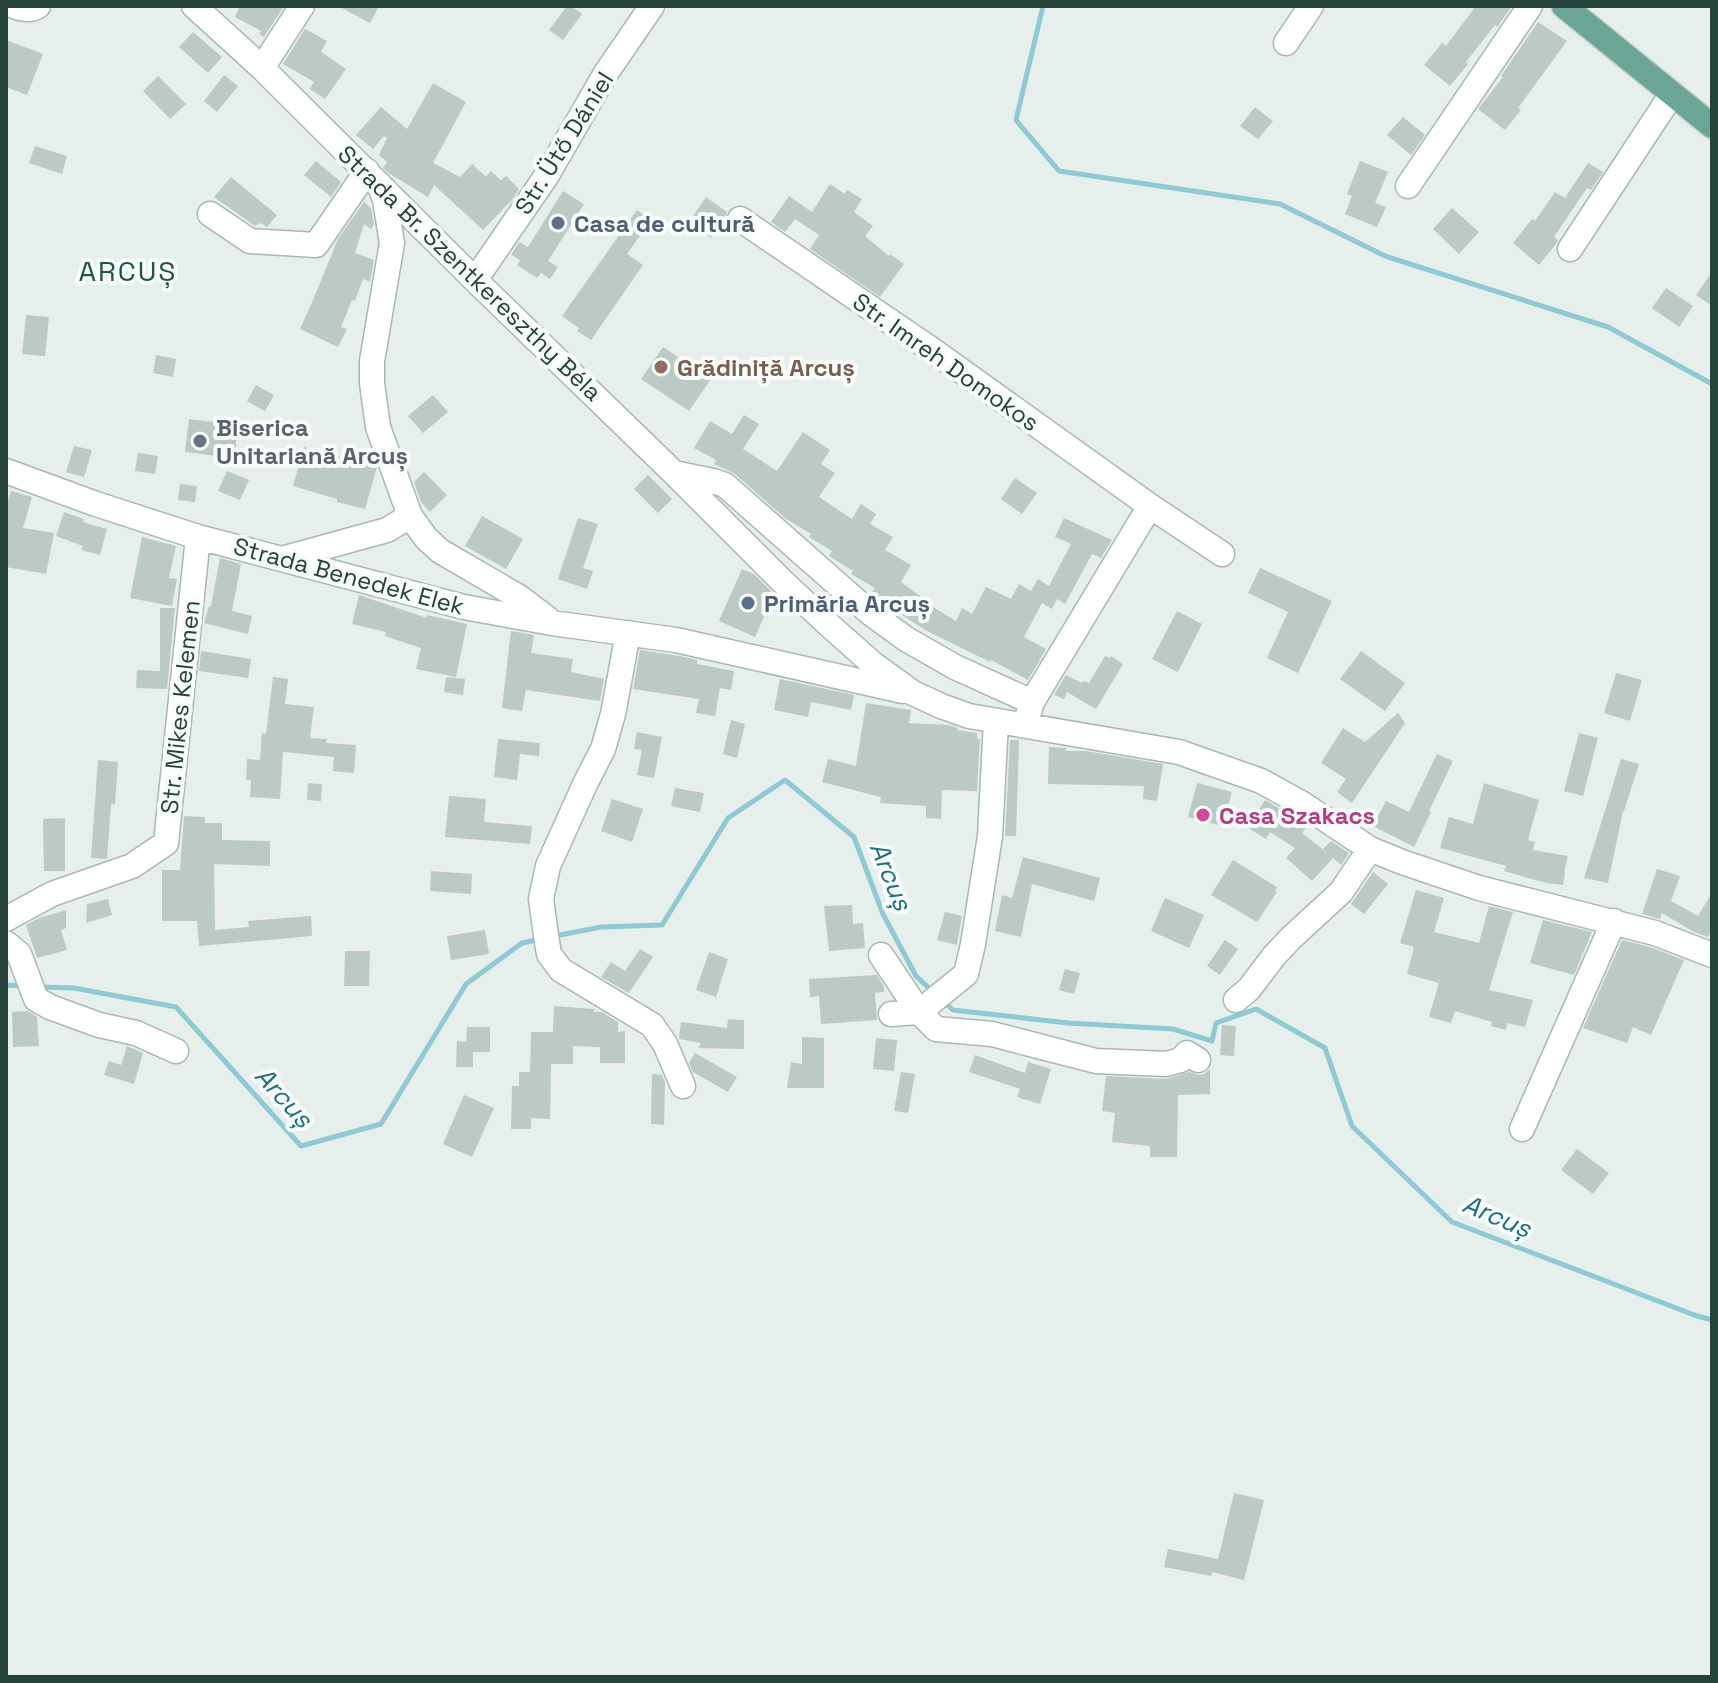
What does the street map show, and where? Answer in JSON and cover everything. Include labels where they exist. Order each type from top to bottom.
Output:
[{"type":"main road","points":[[1564,6],[1712,126]]},
{"type":"street","points":[[14,6],[34,9],[38,6]]},
{"type":"street","name":"Strada Br. Szentkereszthy Béla","points":[[194,6],[262,68],[829,625],[873,664],[913,693]]},
{"type":"street","points":[[262,68],[302,6]]},
{"type":"street","name":"Str. Ütő Dániel","points":[[475,280],[547,175],[606,73],[652,6]]},
{"type":"street","points":[[1286,43],[1311,6]]},
{"type":"street","points":[[1408,186],[1530,6]]},
{"type":"street","points":[[1570,249],[1672,94]]},
{"type":"street","points":[[210,214],[250,241],[316,245],[373,177],[385,200],[392,243],[372,361],[372,383],[378,427],[410,516],[440,551],[519,597],[552,623]]},
{"type":"street","name":"Str. Imreh Domokos","points":[[740,219],[1222,554]]},
{"type":"street","name":"Strada Benedek Elek","points":[[6,471],[198,537],[464,607],[701,645],[913,693]]},
{"type":"street","points":[[674,473],[725,485],[869,612],[906,639],[955,667],[1032,702]]},
{"type":"street","points":[[1025,726],[1032,702],[1150,506]]},
{"type":"street","points":[[282,559],[387,530],[410,516]]},
{"type":"street","name":"Str. Mikes Kelemen","points":[[6,919],[52,894],[132,866],[166,843],[198,537]]},
{"type":"street","points":[[815,671],[827,643],[829,625]]},
{"type":"street","points":[[628,633],[613,714],[603,749],[548,866],[541,899],[549,954],[561,970],[652,1025],[665,1044],[683,1086]]},
{"type":"street","points":[[913,693],[955,711],[996,722],[1179,752],[1220,765],[1261,781],[1301,803],[1370,849],[1430,873],[1614,921],[1712,955]]},
{"type":"street","points":[[891,1014],[919,1012],[966,974],[990,836],[996,722]]},
{"type":"street","points":[[1236,1000],[1249,989],[1283,947],[1341,892],[1370,849]]},
{"type":"street","points":[[1522,1129],[1614,921]]},
{"type":"street","points":[[6,943],[19,954],[36,999],[99,1025],[136,1033],[176,1051]]},
{"type":"street","points":[[881,955],[919,1012],[936,1029],[992,1034],[1096,1061],[1166,1064],[1181,1060],[1187,1053],[1198,1060]]},
{"type":"building","points":[[240,6],[284,6],[264,37],[259,34],[261,31],[235,17]]},
{"type":"building","points":[[338,6],[379,6],[370,23]]},
{"type":"building","points":[[567,6],[582,14],[563,40],[549,30]]},
{"type":"building","points":[[1476,6],[1512,6],[1450,86],[1424,65],[1442,43],[1446,46]]},
{"type":"building","points":[[1538,22],[1567,41],[1505,130],[1478,109],[1503,77]]},
{"type":"building","points":[[305,29],[327,41],[321,52],[346,69],[325,99],[310,89],[314,82],[283,64]]},
{"type":"building","points":[[193,32],[222,57],[208,73],[179,47]]},
{"type":"building","points":[[6,40],[43,54],[27,95],[6,87]]},
{"type":"building","points":[[224,75],[238,86],[217,112],[204,101]]},
{"type":"building","points":[[158,76],[186,104],[170,119],[143,91]]},
{"type":"building","points":[[433,83],[466,102],[433,163],[460,177],[472,164],[486,177],[491,171],[501,180],[506,176],[519,189],[483,230],[434,185],[428,197],[383,168],[387,162],[379,155],[387,138],[384,136],[373,149],[356,135],[381,107],[407,129]]},
{"type":"building","points":[[1255,107],[1273,121],[1258,139],[1240,126]]},
{"type":"building","points":[[1403,117],[1425,135],[1411,155],[1387,135]]},
{"type":"building","points":[[35,146],[67,156],[62,174],[29,163]]},
{"type":"building","points":[[316,161],[341,182],[331,197],[304,175]]},
{"type":"building","points":[[1360,161],[1388,172],[1375,203],[1386,207],[1377,227],[1345,214],[1352,196],[1347,194]]},
{"type":"building","points":[[1588,163],[1603,172],[1591,190],[1587,188],[1554,237],[1558,240],[1556,244],[1539,265],[1513,243],[1532,219],[1535,221],[1555,192],[1565,198]]},
{"type":"building","points":[[231,177],[277,215],[267,227],[260,223],[255,226],[214,197]]},
{"type":"building","points":[[830,184],[845,194],[847,190],[862,199],[854,212],[873,226],[865,236],[904,264],[880,297],[810,249],[819,235],[795,219],[785,232],[771,222],[789,196],[812,212]]},
{"type":"building","name":"Casa de cultură","points":[[563,191],[584,204],[548,261],[558,267],[550,279],[541,273],[537,278],[517,265],[520,260],[511,255],[519,242],[528,247]]},
{"type":"building","points":[[706,197],[727,212],[711,238],[689,222]]},
{"type":"building","points":[[364,202],[371,208],[374,224],[371,229],[364,224],[355,253],[374,260],[370,282],[363,279],[355,301],[352,300],[341,327],[347,329],[338,347],[300,329],[338,239]]},
{"type":"building","points":[[1452,208],[1479,232],[1459,254],[1433,229]]},
{"type":"building","points":[[637,210],[651,220],[627,254],[643,265],[591,340],[562,316]]},
{"type":"building","points":[[1712,272],[1712,306],[1696,295]]},
{"type":"building","points":[[1666,288],[1693,306],[1679,327],[1652,308]]},
{"type":"building","points":[[26,315],[49,317],[45,356],[22,354]]},
{"type":"building","points":[[663,347],[711,379],[689,411],[641,379]]},
{"type":"building","points":[[156,355],[176,359],[173,377],[153,373]]},
{"type":"building","points":[[256,385],[274,395],[265,411],[247,401]]},
{"type":"building","points":[[433,395],[448,412],[423,433],[408,416]]},
{"type":"building","points":[[744,415],[759,424],[743,449],[777,471],[803,432],[830,450],[821,464],[835,473],[819,497],[852,519],[861,504],[876,514],[870,524],[893,537],[885,550],[911,565],[901,582],[922,600],[956,621],[962,608],[972,614],[986,587],[1011,599],[1019,584],[1031,591],[1038,579],[1049,586],[1071,544],[1055,537],[1064,518],[1112,540],[1101,558],[1092,554],[1065,604],[1057,599],[1052,609],[1042,603],[1024,637],[1046,649],[1028,680],[927,631],[874,597],[871,594],[875,588],[829,556],[832,551],[785,518],[735,474],[714,464],[716,460],[694,448],[710,421],[732,434]]},
{"type":"building","name":"Biserica Unitariană Arcuș","points":[[189,419],[230,424],[237,433],[235,452],[226,457],[185,452]]},
{"type":"building","points":[[74,446],[92,450],[84,477],[66,472]]},
{"type":"building","points":[[304,447],[377,467],[365,509],[293,486]]},
{"type":"building","points":[[138,453],[158,456],[155,474],[135,471]]},
{"type":"building","points":[[227,471],[249,480],[240,500],[218,491]]},
{"type":"building","points":[[424,472],[447,495],[430,512],[421,502],[414,482]]},
{"type":"building","points":[[648,475],[672,499],[658,513],[634,489]]},
{"type":"building","points":[[1015,478],[1037,493],[1022,514],[1001,499]]},
{"type":"building","points":[[180,484],[197,486],[195,502],[178,500]]},
{"type":"building","points":[[11,491],[32,497],[23,528],[54,533],[46,574],[6,567],[6,507]]},
{"type":"building","points":[[64,512],[107,529],[100,555],[81,550],[83,546],[56,536]]},
{"type":"building","points":[[482,516],[523,539],[506,569],[465,546]]},
{"type":"building","points":[[578,518],[598,524],[583,568],[593,571],[587,589],[558,579]]},
{"type":"building","points":[[142,537],[176,546],[169,578],[177,579],[172,606],[130,598]]},
{"type":"building","points":[[220,558],[241,564],[232,611],[252,616],[248,634],[204,623],[211,606]]},
{"type":"building","points":[[1260,568],[1332,601],[1298,673],[1267,658],[1288,612],[1248,593]]},
{"type":"building","name":"Primăria Arcuș","points":[[742,569],[754,574],[774,594],[755,637],[719,621]]},
{"type":"building","points":[[359,595],[427,618],[427,615],[467,624],[456,677],[416,669],[421,648],[385,636],[386,632],[352,624]]},
{"type":"building","points":[[160,608],[175,608],[167,689],[136,688],[137,670],[160,671]]},
{"type":"building","points":[[1177,611],[1202,624],[1178,672],[1152,659]]},
{"type":"building","points":[[511,631],[534,635],[531,653],[573,659],[571,672],[604,679],[600,701],[526,690],[522,711],[502,708]]},
{"type":"building","points":[[640,650],[680,656],[697,660],[697,664],[734,671],[731,690],[720,688],[715,716],[696,713],[699,699],[633,689]]},
{"type":"building","points":[[201,651],[251,659],[248,678],[199,671]]},
{"type":"building","points":[[1361,651],[1405,683],[1385,711],[1340,679]]},
{"type":"building","points":[[1105,656],[1111,656],[1123,664],[1096,709],[1067,692],[1064,699],[1054,695],[1066,675],[1089,683]]},
{"type":"building","points":[[1616,673],[1642,680],[1630,721],[1604,713]]},
{"type":"building","points":[[273,677],[288,679],[285,704],[314,707],[310,738],[327,739],[326,743],[356,745],[354,773],[333,771],[334,757],[283,752],[280,799],[250,797],[251,780],[246,780],[247,759],[260,760]]},
{"type":"building","points":[[446,677],[465,679],[463,695],[444,692]]},
{"type":"building","points":[[780,679],[854,695],[851,710],[811,702],[808,717],[774,710]]},
{"type":"building","points":[[866,703],[911,710],[909,723],[949,725],[957,730],[977,733],[977,739],[980,739],[977,791],[942,790],[941,819],[926,818],[926,806],[880,803],[881,797],[822,782],[828,759],[856,766]]},
{"type":"building","points":[[1398,713],[1405,723],[1352,803],[1337,792],[1346,779],[1321,763],[1343,728],[1365,742]]},
{"type":"building","points":[[731,720],[745,724],[737,758],[723,754]]},
{"type":"building","points":[[637,732],[662,737],[654,778],[637,775],[642,750],[634,749]]},
{"type":"building","points":[[1579,733],[1598,738],[1583,796],[1564,791]]},
{"type":"building","points":[[498,739],[540,743],[539,756],[520,754],[517,780],[494,777]]},
{"type":"building","points":[[1010,740],[1019,740],[1016,836],[1005,836]]},
{"type":"building","points":[[1049,747],[1163,764],[1157,801],[1143,799],[1144,786],[1048,784]]},
{"type":"building","points":[[1437,754],[1453,761],[1414,847],[1373,826],[1386,801],[1409,812]]},
{"type":"building","points":[[1621,759],[1639,764],[1623,811],[1608,883],[1584,878]]},
{"type":"building","points":[[98,760],[118,762],[107,859],[91,858]]},
{"type":"building","points":[[308,783],[322,784],[321,801],[307,800]]},
{"type":"building","points":[[1197,783],[1232,792],[1222,826],[1188,817]]},
{"type":"building","points":[[1484,783],[1539,800],[1528,840],[1535,842],[1533,850],[1568,856],[1563,885],[1504,871],[1506,866],[1440,848],[1449,817],[1473,824]]},
{"type":"building","points":[[675,788],[704,793],[700,812],[671,806]]},
{"type":"building","points":[[449,796],[486,799],[484,822],[532,826],[530,844],[445,837]]},
{"type":"building","points":[[612,799],[643,809],[632,842],[601,831]]},
{"type":"building","points":[[1265,800],[1308,825],[1302,833],[1330,855],[1323,849],[1331,841],[1349,853],[1341,865],[1333,858],[1312,881],[1286,858],[1295,848],[1270,832],[1266,839],[1248,828]]},
{"type":"building","points":[[184,816],[205,817],[205,823],[222,823],[222,840],[270,841],[270,866],[214,864],[215,930],[249,927],[248,921],[311,916],[312,936],[199,946],[197,921],[162,921],[162,870],[180,870]]},
{"type":"building","points":[[65,818],[65,871],[44,871],[43,819]]},
{"type":"building","points":[[1023,857],[1100,878],[1094,901],[1032,884],[1021,937],[995,931],[1002,895],[1012,898]]},
{"type":"building","points":[[1233,860],[1277,887],[1277,892],[1257,922],[1211,895]]},
{"type":"building","points":[[1657,869],[1680,876],[1671,901],[1698,916],[1712,893],[1712,930],[1708,937],[1662,913],[1660,919],[1642,914]]},
{"type":"building","points":[[431,871],[472,874],[471,894],[430,891]]},
{"type":"building","points":[[1373,872],[1388,884],[1364,914],[1351,904]]},
{"type":"building","points":[[1416,890],[1444,898],[1434,932],[1479,943],[1489,906],[1513,912],[1489,990],[1533,1000],[1525,1027],[1507,1023],[1506,1030],[1491,1026],[1492,1022],[1455,1011],[1451,1023],[1429,1017],[1439,983],[1407,974],[1414,947],[1400,943]]},
{"type":"building","points":[[1165,898],[1204,915],[1189,948],[1151,931]]},
{"type":"building","points":[[108,899],[112,915],[86,923],[87,904]]},
{"type":"building","points":[[852,905],[853,924],[863,923],[865,948],[829,951],[824,906]]},
{"type":"building","points":[[66,910],[66,928],[61,930],[67,950],[37,958],[26,925]]},
{"type":"building","points":[[945,912],[962,916],[957,945],[937,940]]},
{"type":"building","points":[[1543,920],[1592,932],[1574,975],[1530,963]]},
{"type":"building","points":[[485,930],[489,954],[451,960],[447,936]]},
{"type":"building","points":[[1225,940],[1238,949],[1220,975],[1207,966]]},
{"type":"building","points":[[1622,940],[1684,960],[1651,1035],[1633,1027],[1627,1043],[1583,1028]]},
{"type":"building","points":[[640,949],[653,957],[629,993],[601,977],[611,962],[625,971]]},
{"type":"building","points":[[345,951],[370,951],[369,986],[344,986]]},
{"type":"building","points":[[709,952],[728,959],[716,997],[696,990]]},
{"type":"building","points":[[1065,969],[1080,973],[1074,994],[1059,990]]},
{"type":"building","points":[[877,975],[884,992],[875,993],[877,1020],[821,1024],[819,996],[810,997],[809,979]]},
{"type":"building","points":[[554,1006],[594,1009],[594,1012],[602,1012],[618,1022],[618,1032],[625,1031],[625,1063],[600,1063],[600,1047],[573,1046],[573,1064],[551,1064],[550,1119],[531,1118],[531,1129],[511,1129],[512,1086],[519,1086],[519,1072],[530,1072],[531,1032],[553,1032]]},
{"type":"building","points":[[28,1011],[37,1017],[39,1046],[13,1047],[12,1012]]},
{"type":"building","points":[[728,1019],[744,1020],[744,1049],[698,1048],[701,1043],[679,1039],[681,1022],[727,1028]]},
{"type":"building","points":[[1222,1025],[1236,1026],[1234,1056],[1220,1055]]},
{"type":"building","points":[[467,1027],[490,1027],[490,1052],[473,1052],[473,1067],[456,1067],[457,1041],[466,1042]]},
{"type":"building","points":[[802,1037],[824,1038],[824,1088],[787,1088],[791,1062],[802,1064]]},
{"type":"building","points":[[876,1038],[897,1040],[894,1071],[873,1069]]},
{"type":"building","points":[[127,1046],[143,1053],[134,1084],[104,1075],[109,1061],[121,1065]]},
{"type":"building","points":[[695,1053],[737,1077],[728,1092],[693,1072],[689,1063]]},
{"type":"building","points":[[975,1055],[1025,1073],[1028,1062],[1051,1069],[1040,1104],[1017,1097],[1020,1089],[969,1072]]},
{"type":"building","points":[[1210,1069],[1210,1094],[1178,1095],[1177,1157],[1150,1157],[1150,1146],[1112,1142],[1115,1113],[1102,1111],[1106,1076],[1166,1079],[1189,1072],[1204,1074]]},
{"type":"building","points":[[901,1072],[915,1074],[908,1113],[894,1111]]},
{"type":"building","points":[[652,1074],[662,1075],[665,1082],[664,1125],[651,1124]]},
{"type":"building","points":[[464,1095],[494,1108],[472,1157],[443,1144]]},
{"type":"building","points":[[1577,1149],[1609,1173],[1593,1194],[1561,1170]]},
{"type":"building","points":[[1234,1493],[1264,1500],[1244,1580],[1212,1572],[1211,1576],[1164,1567],[1168,1549],[1218,1559]]},
{"type":"waterway","points":[[1043,6],[1016,120],[1059,171],[1280,204],[1385,256],[1608,327],[1712,384]]},
{"type":"waterway","name":"Arcuș","points":[[555,936],[601,927],[662,925],[728,818],[785,780],[854,837],[883,914],[916,976],[932,991]]},
{"type":"waterway","name":"Arcuș","points":[[39,987],[74,988],[176,1007],[301,1146],[381,1124],[466,984],[522,943],[541,939]]},
{"type":"waterway","name":"Arcuș","points":[[6,985],[25,986]]},
{"type":"waterway","name":"Arcuș","points":[[942,1000],[953,1010],[1068,1023],[1173,1029],[1212,1041],[1216,1023],[1256,1009],[1325,1048],[1352,1126],[1452,1222],[1712,1320]]},
{"type":"place","name":"Casa de cultură","points":[[558,223]]},
{"type":"place","name":"Grădiniță Arcuș","points":[[661,367]]},
{"type":"place","name":"Biserica Unitariană Arcuș","points":[[200,441]]},
{"type":"place","name":"Primăria Arcuș","points":[[748,603]]},
{"type":"place","name":"Casa Szakacs","points":[[1203,815]]},
{"type":"district","name":"ARCUȘ","points":[[128,271]]}]
